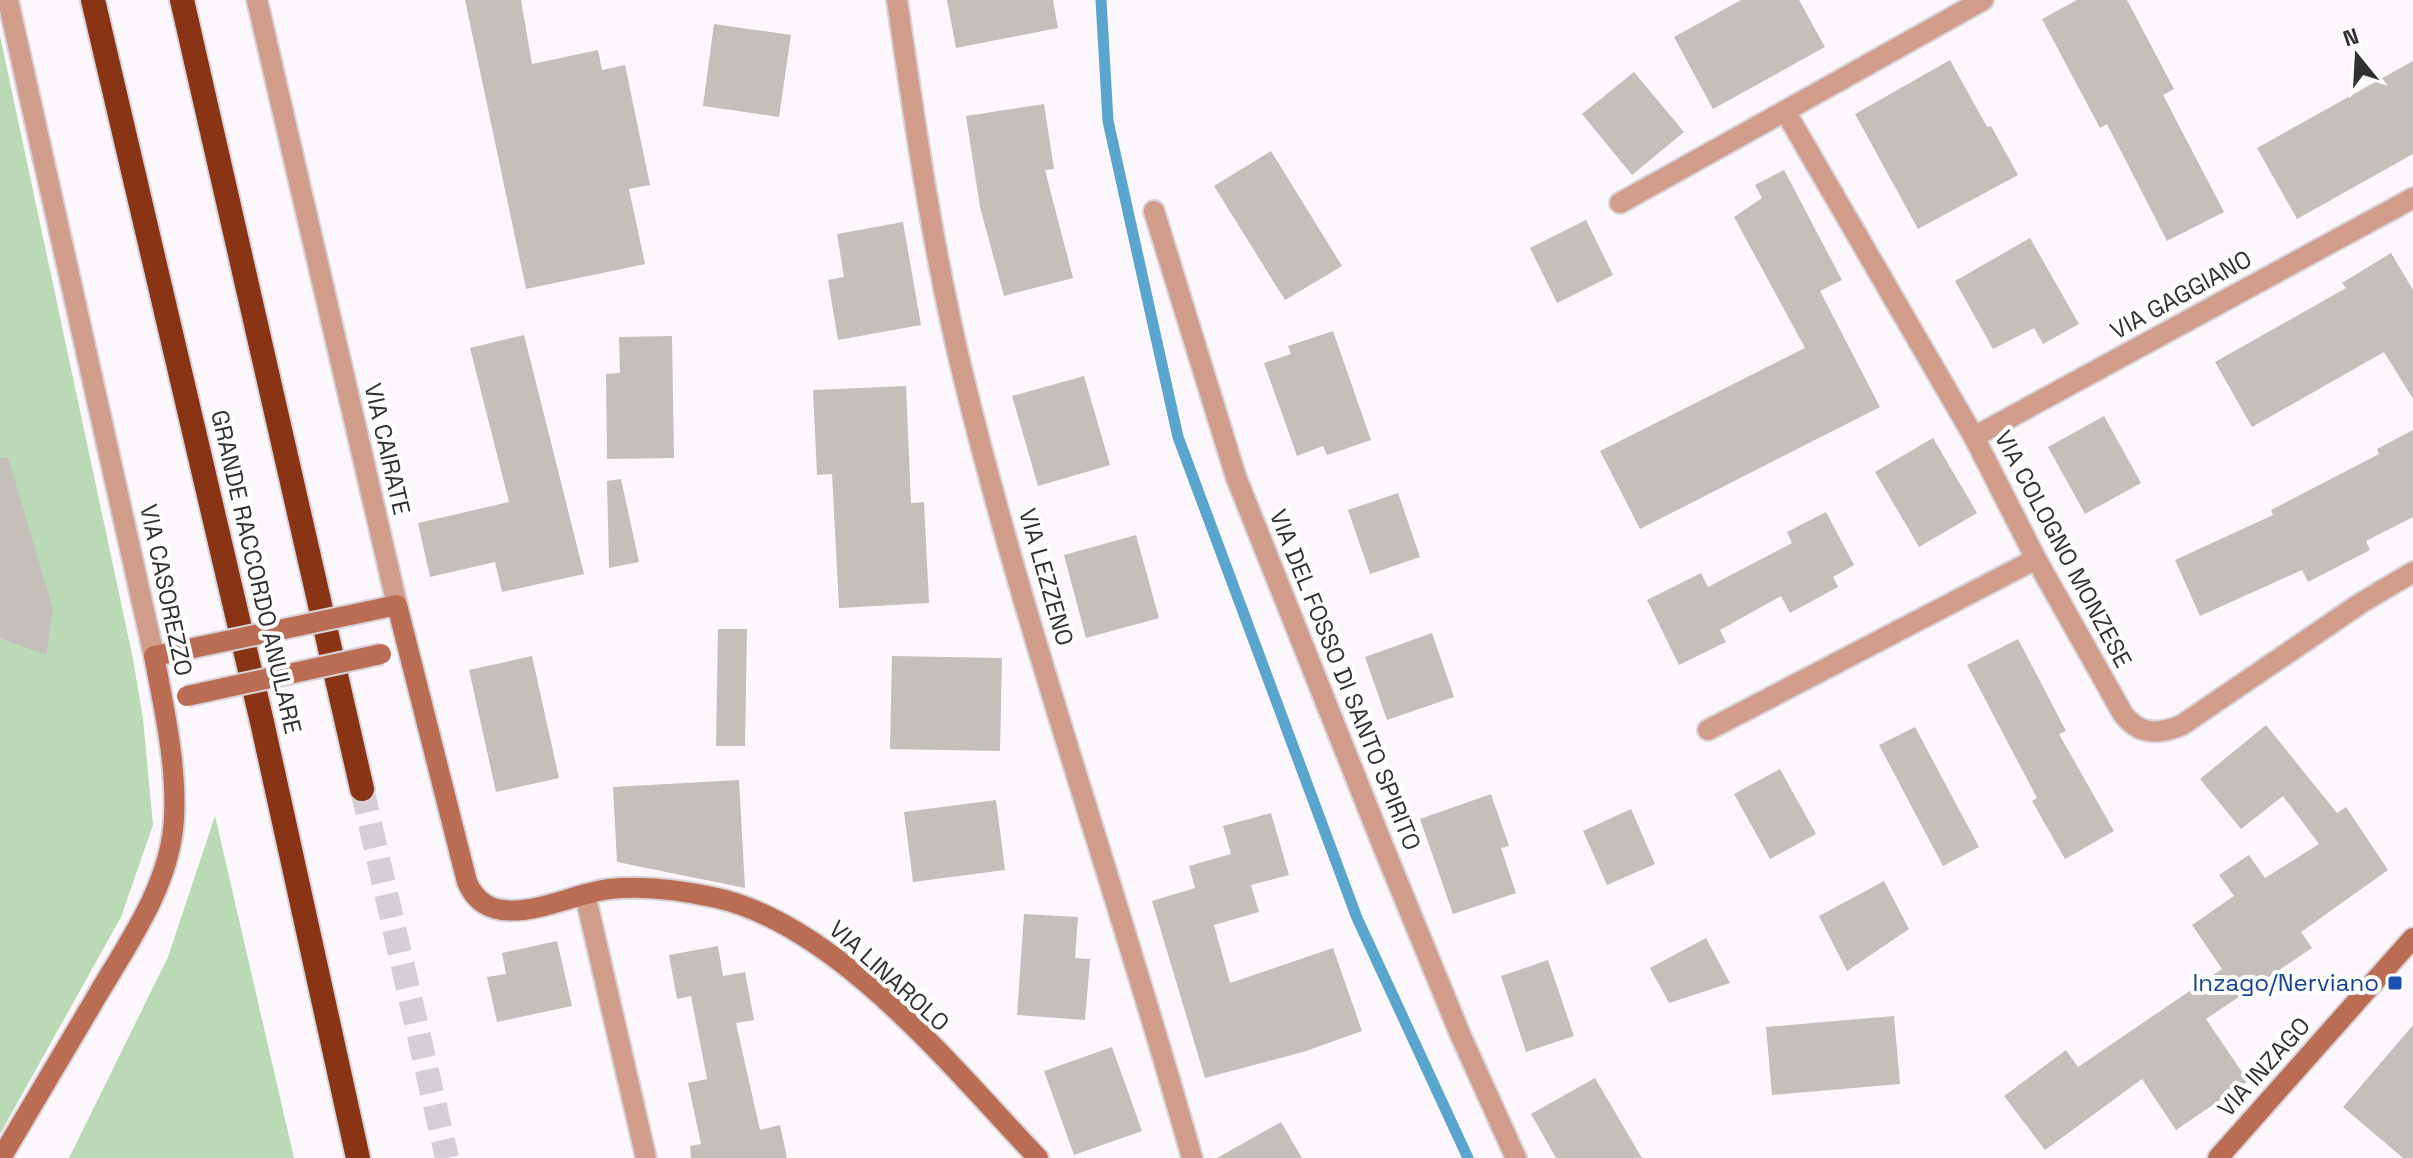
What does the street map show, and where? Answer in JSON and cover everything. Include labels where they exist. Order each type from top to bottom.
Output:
[{"type":"highway","name":"GRANDE RACCORDO ANULARE","points":[[93,0],[255,692],[358,1158]]},
{"type":"highway","points":[[182,0],[362,789]]},
{"type":"street","name":"VIA CASOREZZO","points":[[1,1158],[139,924],[161,881],[174,818],[163,701],[164,654],[8,0]]},
{"type":"street","name":"VIA CAIRATE","points":[[257,0],[397,605],[467,882],[483,904]]},
{"type":"street","name":"VIA LEZZENO","points":[[897,0],[939,258],[976,426],[1089,822],[1192,1158]]},
{"type":"street","points":[[1620,203],[1983,0]]},
{"type":"street","name":"VIA COLOGNO MONZESE","points":[[1785,111],[1974,437],[2036,559],[2117,706],[2133,725],[2153,733],[2191,720],[2361,603],[2413,572]]},
{"type":"street","name":"VIA GAGGIANO","points":[[1974,437],[2413,198]]},
{"type":"street","name":"VIA DEL FOSSO DI SANTO SPIRITO","points":[[1154,211],[1223,437],[1260,540],[1455,1020],[1516,1158]]},
{"type":"street","points":[[1708,730],[2036,559]]},
{"type":"street","points":[[164,654],[397,605]]},
{"type":"street","points":[[163,701],[408,648]]},
{"type":"street","name":"VIA LINAROLO","points":[[483,904],[499,910],[519,911],[608,889],[652,888],[706,896],[754,910],[805,936],[842,963],[900,1016],[1038,1158]]},
{"type":"street","points":[[585,894],[646,1158]]},
{"type":"street","name":"VIA INZAGO","points":[[2218,1158],[2413,938]]},
{"type":"green space","points":[[0,36],[133,659],[143,719],[153,825],[121,917],[0,1134]]},
{"type":"green space","points":[[215,816],[294,1158],[69,1158],[168,957]]},
{"type":"building","points":[[465,0],[521,0],[532,64],[598,50],[602,70],[625,65],[650,185],[629,189],[645,264],[526,289]]},
{"type":"building","points":[[947,0],[1053,0],[1058,28],[956,48]]},
{"type":"building","points":[[1741,0],[1799,0],[1825,47],[1713,109],[1674,37]]},
{"type":"building","points":[[2077,0],[2127,0],[2174,89],[2163,95],[2224,212],[2167,241],[2107,124],[2100,128],[2042,19]]},
{"type":"building","points":[[714,24],[791,35],[779,117],[703,106]]},
{"type":"building","points":[[1950,60],[2018,175],[1918,229],[1855,114]]},
{"type":"building","points":[[2413,61],[2413,154],[2297,219],[2257,148]]},
{"type":"building","points":[[1634,72],[1684,132],[1632,175],[1582,114]]},
{"type":"building","points":[[1044,104],[1054,169],[1045,170],[1073,278],[1004,296],[980,207],[966,116]]},
{"type":"building","points":[[1271,151],[1342,266],[1285,300],[1214,186]]},
{"type":"building","points":[[1784,170],[1842,280],[1820,291],[1880,407],[1640,529],[1600,451],[1805,348],[1734,217],[1762,198],[1755,185]]},
{"type":"building","points":[[1586,220],[1613,275],[1557,303],[1530,248]]},
{"type":"building","points":[[903,222],[921,325],[838,340],[828,280],[844,277],[837,234]]},
{"type":"building","points":[[2030,238],[2079,324],[2043,344],[2034,328],[1993,349],[1955,281]]},
{"type":"building","points":[[2391,253],[2413,290],[2413,399],[2384,352],[2252,427],[2215,362],[2346,288],[2342,283]]},
{"type":"building","points":[[1333,331],[1371,440],[1327,455],[1323,446],[1297,456],[1264,363],[1291,354],[1288,346]]},
{"type":"building","points":[[524,335],[584,574],[502,592],[495,562],[430,577],[418,523],[509,502],[470,348]]},
{"type":"building","points":[[672,336],[674,458],[607,459],[606,374],[620,373],[619,337]]},
{"type":"building","points":[[1084,376],[1110,465],[1038,486],[1012,396]]},
{"type":"building","points":[[906,386],[911,503],[924,502],[929,603],[839,608],[832,474],[817,475],[813,390]]},
{"type":"building","points":[[2104,416],[2141,483],[2085,514],[2048,447]]},
{"type":"building","points":[[2413,430],[2413,517],[2366,541],[2370,550],[2308,582],[2302,570],[2200,616],[2175,560],[2273,515],[2271,510],[2379,454],[2377,449]]},
{"type":"building","points":[[1933,438],[1977,513],[1919,547],[1875,472]]},
{"type":"building","points":[[8,457],[53,609],[46,655],[0,638],[0,458]]},
{"type":"building","points":[[621,479],[639,562],[609,568],[607,481]]},
{"type":"building","points":[[1398,493],[1420,557],[1370,574],[1348,510]]},
{"type":"building","points":[[1826,512],[1854,565],[1833,577],[1838,587],[1790,613],[1781,596],[1720,630],[1726,642],[1679,665],[1647,600],[1701,573],[1708,587],[1792,543],[1787,532]]},
{"type":"building","points":[[1136,535],[1159,618],[1086,638],[1064,555]]},
{"type":"building","points":[[718,629],[747,629],[745,746],[716,746]]},
{"type":"building","points":[[1432,633],[1454,697],[1387,720],[1365,657]]},
{"type":"building","points":[[2018,639],[2066,731],[2059,734],[2114,831],[2065,859],[2032,801],[2037,798],[1967,665]]},
{"type":"building","points":[[532,656],[559,778],[496,792],[469,670]]},
{"type":"building","points":[[892,656],[1002,658],[1000,751],[890,749]]},
{"type":"building","points":[[2266,725],[2337,813],[2346,807],[2388,870],[2301,932],[2312,948],[2206,1019],[2248,1081],[2176,1130],[2142,1079],[2045,1150],[2004,1096],[2066,1050],[2078,1067],[2222,969],[2192,925],[2234,896],[2219,875],[2249,855],[2265,878],[2319,844],[2283,796],[2241,829],[2200,779]]},
{"type":"building","points":[[1915,727],[1979,847],[1943,866],[1879,745]]},
{"type":"building","points":[[1780,769],[1816,834],[1770,859],[1734,794]]},
{"type":"building","points":[[739,780],[745,888],[617,862],[613,787]]},
{"type":"building","points":[[1491,794],[1509,846],[1501,848],[1516,893],[1453,914],[1420,819]]},
{"type":"building","points":[[996,800],[1005,870],[913,882],[904,812]]},
{"type":"building","points":[[1631,809],[1655,864],[1607,885],[1583,831]]},
{"type":"building","points":[[1271,813],[1289,875],[1251,885],[1259,912],[1214,925],[1230,983],[1333,948],[1362,1031],[1303,1052],[1205,1078],[1152,901],[1195,888],[1189,866],[1231,854],[1223,826]]},
{"type":"building","points":[[1884,881],[1909,929],[1847,971],[1819,916]]},
{"type":"building","points":[[1024,914],[1078,917],[1075,958],[1090,959],[1085,1020],[1017,1015]]},
{"type":"building","points":[[1706,938],[1730,983],[1669,1003],[1650,968]]},
{"type":"building","points":[[557,941],[572,1006],[497,1022],[487,977],[506,974],[502,953]]},
{"type":"building","points":[[718,946],[723,976],[745,972],[754,1020],[736,1023],[760,1130],[780,1125],[787,1158],[691,1158],[690,1146],[701,1144],[688,1083],[707,1079],[691,996],[677,999],[669,955]]},
{"type":"building","points":[[1548,960],[1574,1036],[1526,1052],[1501,976]]},
{"type":"building","points":[[1894,1016],[1900,1084],[1772,1095],[1766,1027]]},
{"type":"building","points":[[2413,1025],[2413,1158],[2403,1158],[2343,1107]]},
{"type":"building","points":[[1112,1047],[1142,1131],[1074,1155],[1044,1071]]},
{"type":"building","points":[[1595,1078],[1642,1158],[1556,1158],[1531,1114]]},
{"type":"building","points":[[1281,1122],[1302,1158],[1217,1158]]},
{"type":"waterway","points":[[1101,0],[1108,121],[1178,437],[1357,918],[1468,1158]]},
{"type":"tunnel","points":[[362,789],[447,1158]]},
{"type":"place","name":"Inzago/Nerviano","points":[[2395,983]]}]
